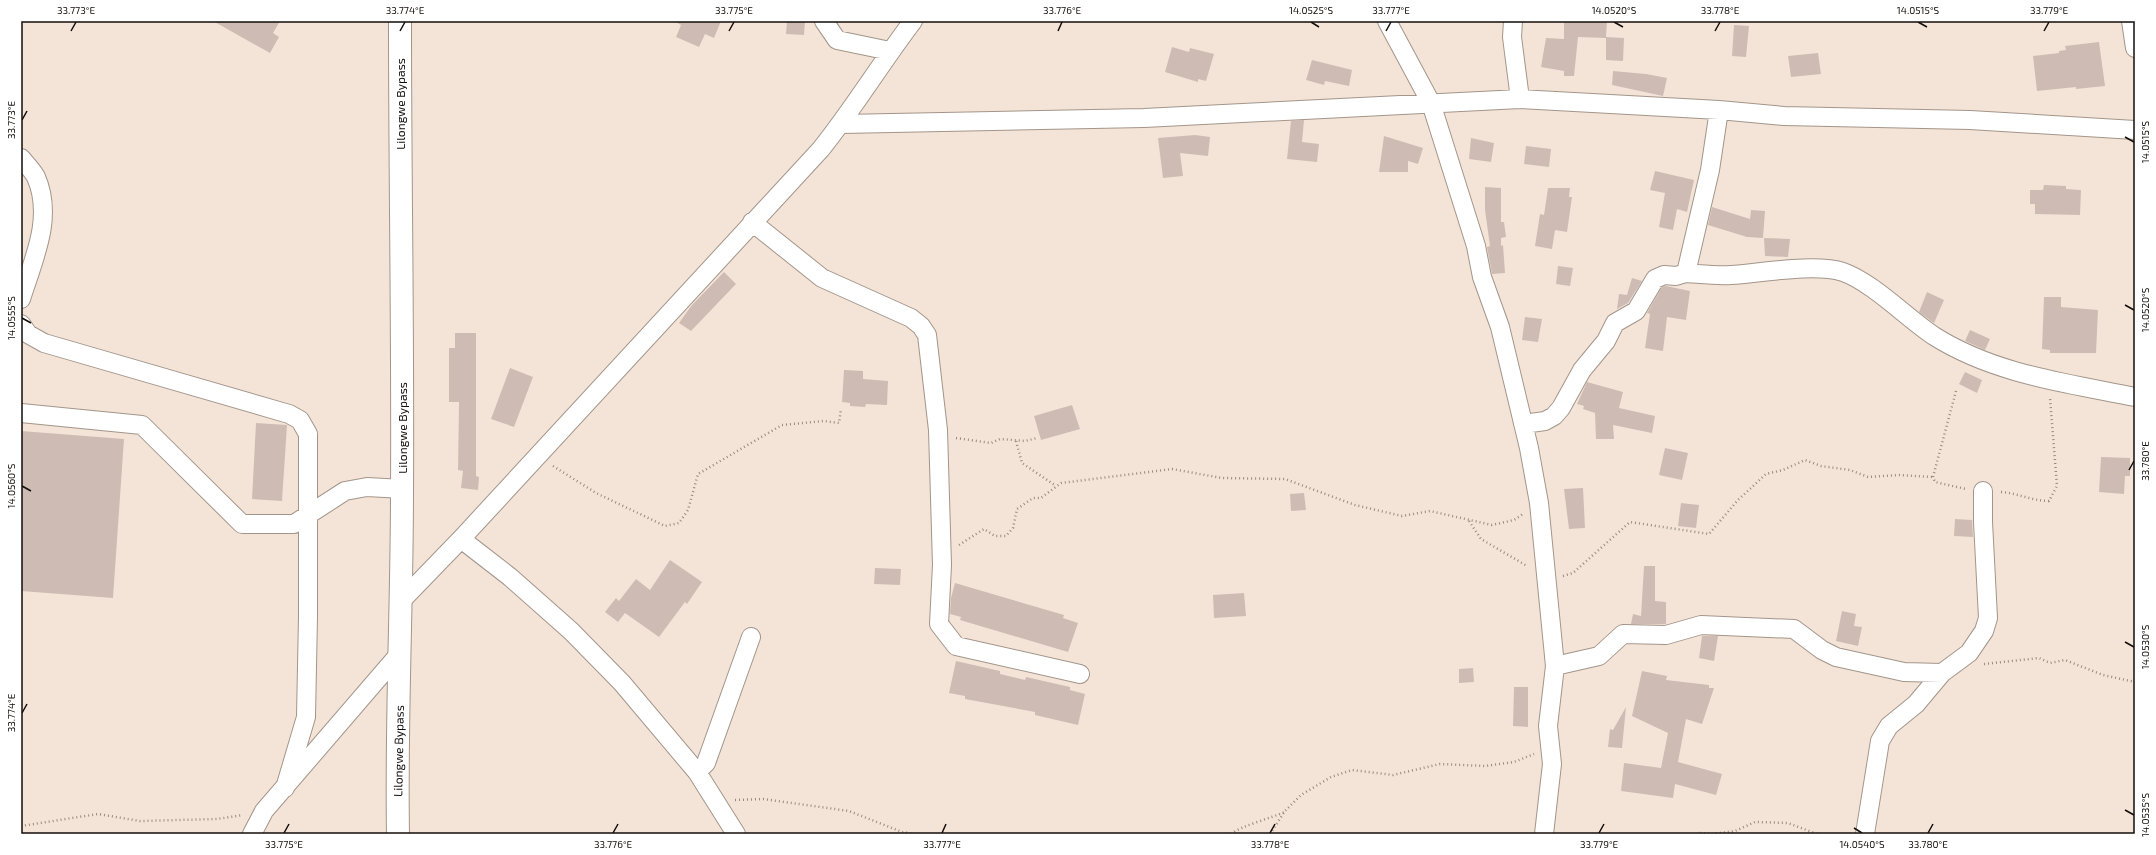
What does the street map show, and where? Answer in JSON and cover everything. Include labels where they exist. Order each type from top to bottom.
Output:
[{"type":"main road","name":"Lilongwe Bypass","points":[[398,834],[397,752],[402,600],[400,21]]},
{"type":"street","points":[[824,21],[837,40],[890,51]]},
{"type":"street","points":[[402,600],[461,539],[821,149],[842,124],[890,51],[913,21]]},
{"type":"street","points":[[1387,21],[1431,103],[1476,246],[1482,277],[1500,327],[1522,424],[1529,448],[1539,503],[1555,666],[1548,726],[1552,764],[1544,834]]},
{"type":"street","points":[[1513,21],[1512,37],[1520,99]]},
{"type":"street","points":[[2131,21],[2135,48]]},
{"type":"street","points":[[842,124],[1144,118],[1520,99],[1719,110],[1784,116],[1970,120],[2135,130]]},
{"type":"street","points":[[1686,273],[1710,170],[1719,110]]},
{"type":"street","points":[[21,158],[36,177],[44,207],[41,236],[21,299]]},
{"type":"street","points":[[752,222],[822,278],[911,318],[921,326],[926,335],[929,346],[938,430],[942,565],[939,624],[956,646],[1080,674]]},
{"type":"street","points":[[1522,424],[1545,421],[1554,416],[1561,408],[1582,370],[1606,341],[1615,323],[1636,311],[1654,279],[1664,275],[1676,276],[1686,273],[1730,276],[1823,268],[1842,272],[1858,280],[1935,336],[1995,366],[2049,380],[2135,397]]},
{"type":"street","points":[[21,324],[28,334],[44,343],[282,412],[300,420],[308,434],[308,616],[306,717],[285,788]]},
{"type":"street","points":[[21,413],[142,425],[242,524],[294,524],[345,491],[366,487],[402,489]]},
{"type":"street","points":[[1865,834],[1880,740],[1889,726],[1916,704],[1942,673],[1969,653],[1984,631],[1988,618],[1983,522],[1983,491]]},
{"type":"street","points":[[461,539],[510,577],[570,631],[622,683],[697,772],[736,834]]},
{"type":"street","points":[[1555,666],[1599,656],[1623,634],[1666,635],[1701,625],[1794,628],[1822,650],[1836,657],[1904,672],[1942,673]]},
{"type":"street","points":[[697,772],[706,763],[751,637]]},
{"type":"street","points":[[252,834],[264,811],[400,652]]},
{"type":"path","points":[[1956,392],[1933,477],[1935,482],[1983,491],[2012,492],[2036,501],[2049,501],[2057,486],[2049,380]]},
{"type":"path","points":[[538,456],[596,493],[665,526],[679,523],[688,510],[698,474],[782,426],[824,421],[840,422],[841,410]]},
{"type":"path","points":[[938,430],[951,437],[991,443],[1000,439],[1016,441],[1037,438]]},
{"type":"path","points":[[1016,441],[1022,463],[1056,486]]},
{"type":"path","points":[[1469,520],[1481,539],[1509,553],[1547,578],[1573,573],[1630,522],[1708,534],[1738,500],[1766,474],[1783,470],[1805,460],[1821,466],[1850,470],[1868,477],[1898,475],[1933,477]]},
{"type":"path","points":[[942,565],[962,541],[984,529],[995,536],[1006,536],[1014,528],[1017,509],[1033,498],[1041,498],[1061,483],[1172,469],[1222,478],[1285,479],[1355,505],[1402,516],[1430,511],[1492,525],[1514,520],[1539,503]]},
{"type":"path","points":[[1969,653],[1983,664],[2039,658],[2050,663],[2065,660],[2103,675],[2135,682]]},
{"type":"path","points":[[1270,834],[1285,811],[1301,795],[1317,784],[1352,770],[1393,775],[1440,764],[1485,766],[1514,762],[1551,746]]},
{"type":"path","points":[[716,801],[763,799],[849,811],[902,832],[916,834]]},
{"type":"path","points":[[21,826],[98,814],[140,821],[217,819],[264,811]]},
{"type":"path","points":[[1231,834],[1238,828],[1250,826],[1285,811]]},
{"type":"path","points":[[1700,833],[1712,834],[1735,831],[1755,822],[1788,823],[1817,834]]},
{"type":"building","points":[[213,21],[280,21],[273,33],[279,37],[270,53]]},
{"type":"building","points":[[674,21],[721,21],[714,38],[705,34],[699,47],[676,37],[681,25]]},
{"type":"building","points":[[787,21],[805,21],[804,35],[786,34]]},
{"type":"building","points":[[1564,21],[1607,21],[1606,37],[1624,38],[1623,61],[1606,60],[1606,38],[1578,37],[1574,76],[1564,76],[1564,71],[1541,67],[1546,38],[1564,39]]},
{"type":"building","points":[[1734,25],[1749,26],[1746,57],[1732,56]]},
{"type":"building","points":[[2099,42],[2105,86],[2037,91],[2033,56],[2059,53],[2059,51],[2066,50],[2065,46]]},
{"type":"building","points":[[1172,47],[1189,52],[1190,48],[1214,54],[1206,81],[1198,79],[1198,82],[1165,72]]},
{"type":"building","points":[[1818,53],[1821,74],[1791,77],[1788,56]]},
{"type":"building","points":[[1312,60],[1352,70],[1349,86],[1325,81],[1324,85],[1306,80]]},
{"type":"building","points":[[1613,71],[1646,74],[1667,78],[1663,96],[1612,85]]},
{"type":"building","points":[[1304,120],[1302,142],[1319,144],[1317,162],[1287,159],[1291,121]]},
{"type":"building","points":[[1195,135],[1210,137],[1208,156],[1180,153],[1183,176],[1163,178],[1158,138]]},
{"type":"building","points":[[1384,136],[1423,148],[1418,164],[1408,161],[1408,172],[1379,172]]},
{"type":"building","points":[[1471,138],[1494,143],[1491,162],[1469,159]]},
{"type":"building","points":[[1526,146],[1551,149],[1549,167],[1524,164]]},
{"type":"building","points":[[1655,171],[1694,180],[1687,212],[1677,209],[1673,230],[1659,227],[1665,193],[1650,190]]},
{"type":"building","points":[[2044,185],[2066,186],[2066,189],[2081,190],[2080,215],[2035,214],[2035,204],[2030,204],[2030,190],[2043,190]]},
{"type":"building","points":[[1485,187],[1501,188],[1501,222],[1504,222],[1506,237],[1501,238],[1501,246],[1503,245],[1505,273],[1492,274],[1487,247],[1490,246],[1485,210]]},
{"type":"building","points":[[1548,188],[1570,188],[1569,197],[1572,197],[1567,232],[1555,230],[1552,249],[1535,246],[1540,214],[1544,215]]},
{"type":"building","points":[[1712,207],[1750,219],[1751,210],[1765,211],[1763,238],[1747,237],[1708,225]]},
{"type":"building","points":[[1764,238],[1790,239],[1788,257],[1765,256]]},
{"type":"building","points":[[1558,266],[1573,268],[1570,286],[1556,284]]},
{"type":"building","points":[[724,272],[736,284],[691,331],[679,323],[692,305]]},
{"type":"building","points":[[1632,278],[1642,281],[1628,303],[1617,309],[1619,294],[1627,295]]},
{"type":"building","points":[[1666,286],[1690,291],[1686,320],[1667,317],[1663,351],[1645,348],[1650,314],[1647,313],[1662,287]]},
{"type":"building","points":[[1927,292],[1944,300],[1934,323],[1919,312]]},
{"type":"building","points":[[2044,297],[2061,297],[2061,307],[2098,310],[2096,353],[2050,353],[2050,350],[2042,349]]},
{"type":"building","points":[[1525,317],[1542,319],[1538,342],[1522,340]]},
{"type":"building","points":[[1970,330],[1990,339],[1985,350],[1965,341]]},
{"type":"building","points":[[455,333],[476,333],[476,476],[479,477],[478,490],[461,488],[463,471],[458,470],[459,402],[449,402],[449,348],[455,348]]},
{"type":"building","points":[[510,368],[533,377],[514,427],[491,419]]},
{"type":"building","points":[[844,370],[863,371],[863,379],[888,381],[887,405],[866,404],[865,407],[850,406],[850,403],[842,402]]},
{"type":"building","points":[[1965,372],[1982,380],[1977,393],[1959,384]]},
{"type":"building","points":[[1587,382],[1623,392],[1619,408],[1655,416],[1652,433],[1613,425],[1614,439],[1596,439],[1595,413],[1583,409],[1584,406],[1577,404]]},
{"type":"building","points":[[1072,405],[1080,429],[1041,440],[1034,416]]},
{"type":"building","points":[[256,423],[287,425],[282,501],[252,499]]},
{"type":"building","points":[[21,431],[124,439],[113,598],[21,591]]},
{"type":"building","points":[[1665,448],[1688,453],[1682,480],[1659,475]]},
{"type":"building","points":[[2101,457],[2130,458],[2130,476],[2125,476],[2124,494],[2099,492]]},
{"type":"building","points":[[1583,488],[1585,528],[1569,529],[1564,489]]},
{"type":"building","points":[[1304,493],[1306,510],[1291,511],[1290,494]]},
{"type":"building","points":[[1681,503],[1699,505],[1696,528],[1678,526]]},
{"type":"building","points":[[1955,519],[1972,520],[1973,537],[1954,536]]},
{"type":"building","points":[[670,560],[702,582],[687,604],[685,602],[659,637],[625,613],[618,622],[605,612],[616,598],[619,601],[636,579],[650,590]]},
{"type":"building","points":[[1644,566],[1655,566],[1655,601],[1666,602],[1666,624],[1631,624],[1633,614],[1641,616]]},
{"type":"building","points":[[875,568],[901,569],[900,585],[874,584]]},
{"type":"building","points":[[955,583],[1064,615],[1063,618],[1078,623],[1068,652],[960,620],[961,617],[950,614],[951,598]]},
{"type":"building","points":[[1244,593],[1246,616],[1214,618],[1213,595]]},
{"type":"building","points":[[1842,611],[1856,614],[1854,626],[1862,627],[1858,646],[1836,641]]},
{"type":"building","points":[[1702,636],[1718,636],[1714,661],[1699,658]]},
{"type":"building","points":[[956,661],[1000,671],[1000,674],[1025,680],[1026,677],[1070,687],[1070,690],[1085,694],[1078,725],[1035,715],[1035,712],[965,699],[965,696],[949,693]]},
{"type":"building","points":[[1473,668],[1474,682],[1459,683],[1459,669]]},
{"type":"building","points":[[1642,671],[1667,676],[1666,680],[1709,685],[1709,688],[1714,688],[1702,724],[1686,719],[1678,762],[1722,774],[1716,795],[1675,784],[1673,798],[1621,791],[1624,763],[1661,768],[1668,733],[1632,716]]},
{"type":"building","points":[[1514,687],[1528,687],[1528,727],[1513,726]]},
{"type":"building","points":[[1626,707],[1622,748],[1608,747],[1610,729],[1613,730]]}]
